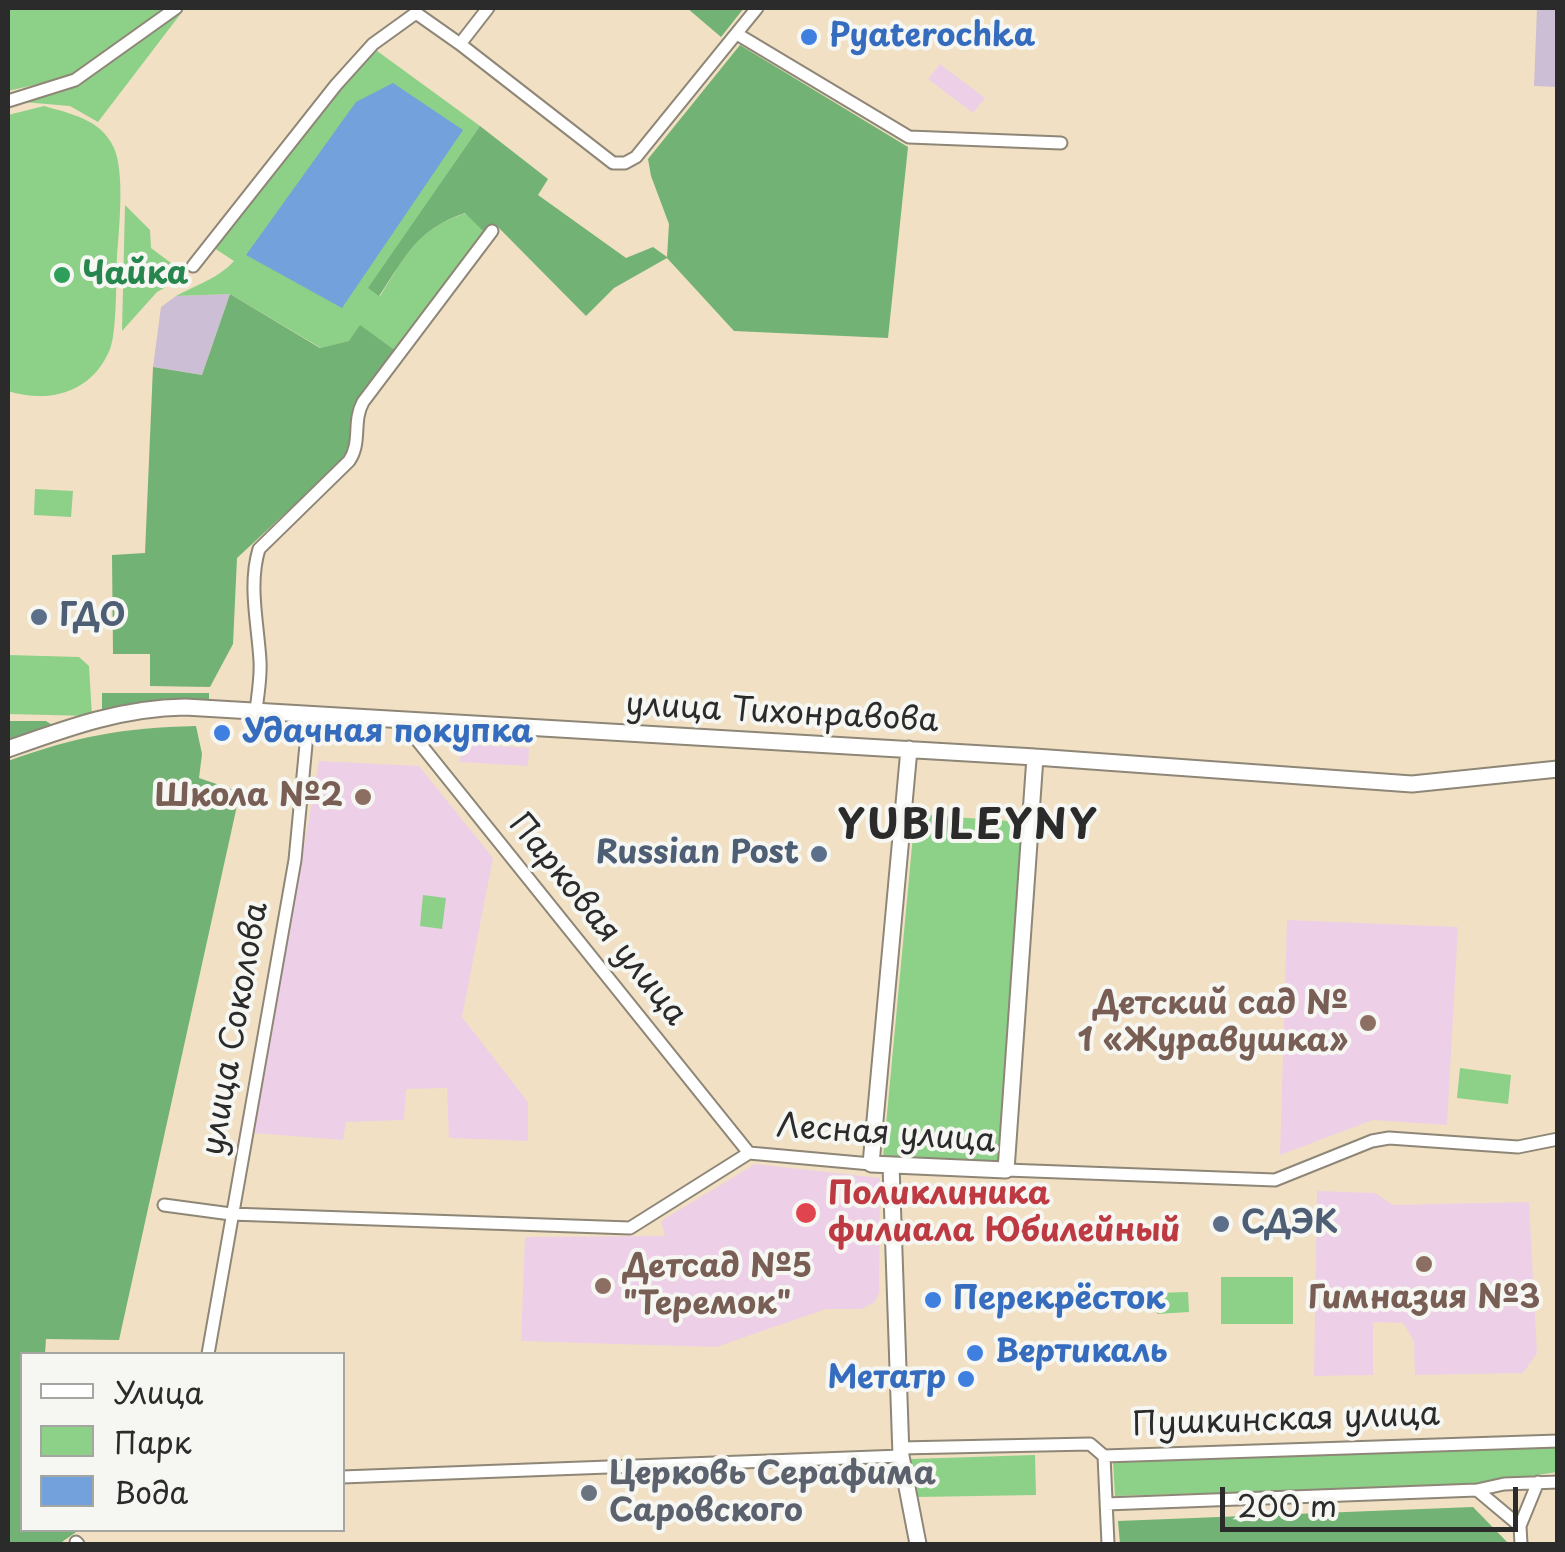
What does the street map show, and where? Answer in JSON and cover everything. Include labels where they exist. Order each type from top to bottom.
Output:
[{"type":"main road","name":"улица Тихонравова","points":[[8,749],[96,718],[149,707],[309,712],[1412,784],[1558,769]]},
{"type":"main road","points":[[871,1164],[909,749]]},
{"type":"main road","points":[[1006,1170],[1036,757]]},
{"type":"main road","name":"Лесная улица","points":[[871,1164],[1006,1170]]},
{"type":"main road","points":[[891,1165],[901,1452],[918,1544]]},
{"type":"street","points":[[8,101],[75,80],[176,8]]},
{"type":"street","points":[[460,44],[488,8]]},
{"type":"street","points":[[193,266],[312,113],[373,44],[416,12],[613,164],[622,164],[636,157],[757,8]]},
{"type":"street","points":[[736,34],[909,137],[1061,143]]},
{"type":"street","points":[[256,710],[260,666],[254,609],[259,549],[349,462],[356,451],[357,413],[492,231]]},
{"type":"street","name":"улица Соколова","points":[[208,1352],[297,846],[309,712]]},
{"type":"street","name":"Парковая улица","points":[[408,719],[409,730],[448,780],[750,1154]]},
{"type":"street","name":"Лесная улица","points":[[1006,1170],[1275,1180],[1372,1141],[1389,1138],[1518,1148],[1558,1138]]},
{"type":"street","name":"Лесная улица","points":[[164,1205],[231,1214],[630,1228],[750,1154],[871,1164]]},
{"type":"street","name":"Пушкинская улица","points":[[345,1477],[1090,1444],[1104,1456],[1558,1441]]},
{"type":"street","points":[[1104,1456],[1108,1544]]},
{"type":"street","points":[[1521,1544],[1520,1526],[1538,1482]]},
{"type":"street","points":[[1106,1504],[1478,1490],[1504,1484],[1558,1482]]},
{"type":"street","points":[[1478,1490],[1520,1526]]},
{"type":"shaded area","points":[[1537,8],[1557,8],[1557,87],[1534,86]]},
{"type":"shaded area","points":[[940,64],[985,98],[973,113],[928,79]]},
{"type":"shaded area","points":[[230,294],[202,375],[153,367],[161,307],[176,296]]},
{"type":"shaded area","points":[[461,744],[529,748],[528,766],[460,762]]},
{"type":"shaded area","points":[[319,761],[419,766],[493,858],[462,1017],[528,1102],[528,1141],[449,1138],[447,1088],[406,1089],[404,1120],[346,1122],[343,1140],[254,1133]]},
{"type":"shaded area","name":"Детский сад № 1 «Журавушка»","points":[[1287,920],[1458,927],[1447,1125],[1373,1120],[1280,1155]]},
{"type":"shaded area","points":[[755,1164],[880,1178],[879,1293],[874,1303],[861,1309],[826,1309],[716,1347],[521,1341],[525,1237],[665,1236],[661,1221]]},
{"type":"shaded area","name":"Гимназия №3","points":[[1317,1191],[1375,1193],[1393,1205],[1529,1202],[1537,1353],[1523,1373],[1415,1375],[1414,1341],[1403,1323],[1373,1322],[1373,1375],[1314,1376]]},
{"type":"green space","points":[[8,8],[168,8],[69,77],[8,91]]},
{"type":"green space","points":[[687,8],[744,8],[721,37]]},
{"type":"green space","points":[[182,12],[98,122],[70,106],[23,102],[79,84]]},
{"type":"green space","points":[[740,45],[908,147],[888,338],[734,331],[667,258],[614,288],[586,316],[497,226],[487,235],[465,213],[424,236],[379,296],[368,288],[480,126],[548,179],[538,195],[626,258],[653,247],[667,257],[669,224],[648,159]]},
{"type":"green space","points":[[373,48],[480,126],[369,288],[380,296],[414,245],[449,220],[466,213],[487,235],[397,352],[350,341],[321,348],[230,294],[176,296],[214,277],[234,261],[214,248]]},
{"type":"green space","name":"Чайка","points":[[44,106],[84,119],[108,138],[117,159],[120,201],[110,349],[102,364],[81,385],[39,396],[8,391],[8,115]]},
{"type":"green space","points":[[125,205],[150,230],[151,248],[187,275],[157,292],[122,331]]},
{"type":"green space","points":[[230,294],[320,348],[349,341],[360,325],[397,352],[352,413],[348,455],[237,558],[233,644],[210,687],[150,686],[150,654],[113,654],[112,555],[145,553],[153,367],[202,375]]},
{"type":"green space","points":[[35,489],[73,491],[71,517],[34,515]]},
{"type":"green space","points":[[8,655],[79,657],[89,666],[92,716],[8,714]]},
{"type":"green space","points":[[102,693],[209,693],[209,702],[146,701],[102,711]]},
{"type":"green space","points":[[8,721],[46,721],[54,726],[8,741]]},
{"type":"green space","points":[[196,726],[202,754],[199,778],[240,792],[119,1340],[46,1339],[45,1352],[20,1352],[20,1532],[76,1532],[59,1544],[8,1544],[8,761],[56,745],[145,729]]},
{"type":"green space","points":[[915,814],[1022,822],[999,1165],[883,1157]]},
{"type":"green space","points":[[423,895],[446,898],[442,929],[420,926]]},
{"type":"green space","points":[[1460,1068],[1511,1075],[1508,1104],[1457,1098]]},
{"type":"green space","points":[[1221,1277],[1293,1277],[1293,1324],[1221,1324]]},
{"type":"green space","points":[[1188,1292],[1189,1312],[1157,1314],[1156,1293]]},
{"type":"green space","points":[[1558,1448],[1557,1472],[1472,1485],[1115,1496],[1113,1462]]},
{"type":"green space","points":[[1035,1455],[1036,1495],[917,1497],[911,1459]]},
{"type":"green space","points":[[1473,1507],[1509,1544],[1120,1544],[1118,1521]]},
{"type":"water","points":[[393,83],[463,130],[342,308],[246,255],[356,102]]},
{"type":"place","name":"Pyaterochka","points":[[809,37]]},
{"type":"place","name":"Чайка","points":[[62,275]]},
{"type":"place","name":"ГДО","points":[[39,617]]},
{"type":"place","name":"Удачная покупка","points":[[222,733]]},
{"type":"place","name":"Школа №2","points":[[363,797]]},
{"type":"place","name":"Russian Post","points":[[819,854]]},
{"type":"place","name":"Детский сад № 1 «Журавушка»","points":[[1368,1023]]},
{"type":"place","name":"Поликлиника филиала Юбилейный","points":[[806,1213]]},
{"type":"place","name":"СДЭК","points":[[1221,1224]]},
{"type":"place","name":"Гимназия №3","points":[[1424,1264]]},
{"type":"place","name":"Детсад №5 \"Теремок\"","points":[[603,1286]]},
{"type":"place","name":"Перекрёсток","points":[[933,1300]]},
{"type":"place","name":"Вертикаль","points":[[975,1353]]},
{"type":"place","name":"Метатр","points":[[966,1379]]},
{"type":"place","name":"Церковь Серафима Саровского","points":[[589,1493]]},
{"type":"district","name":"YUBILEYNY","points":[[968,827]]}]
